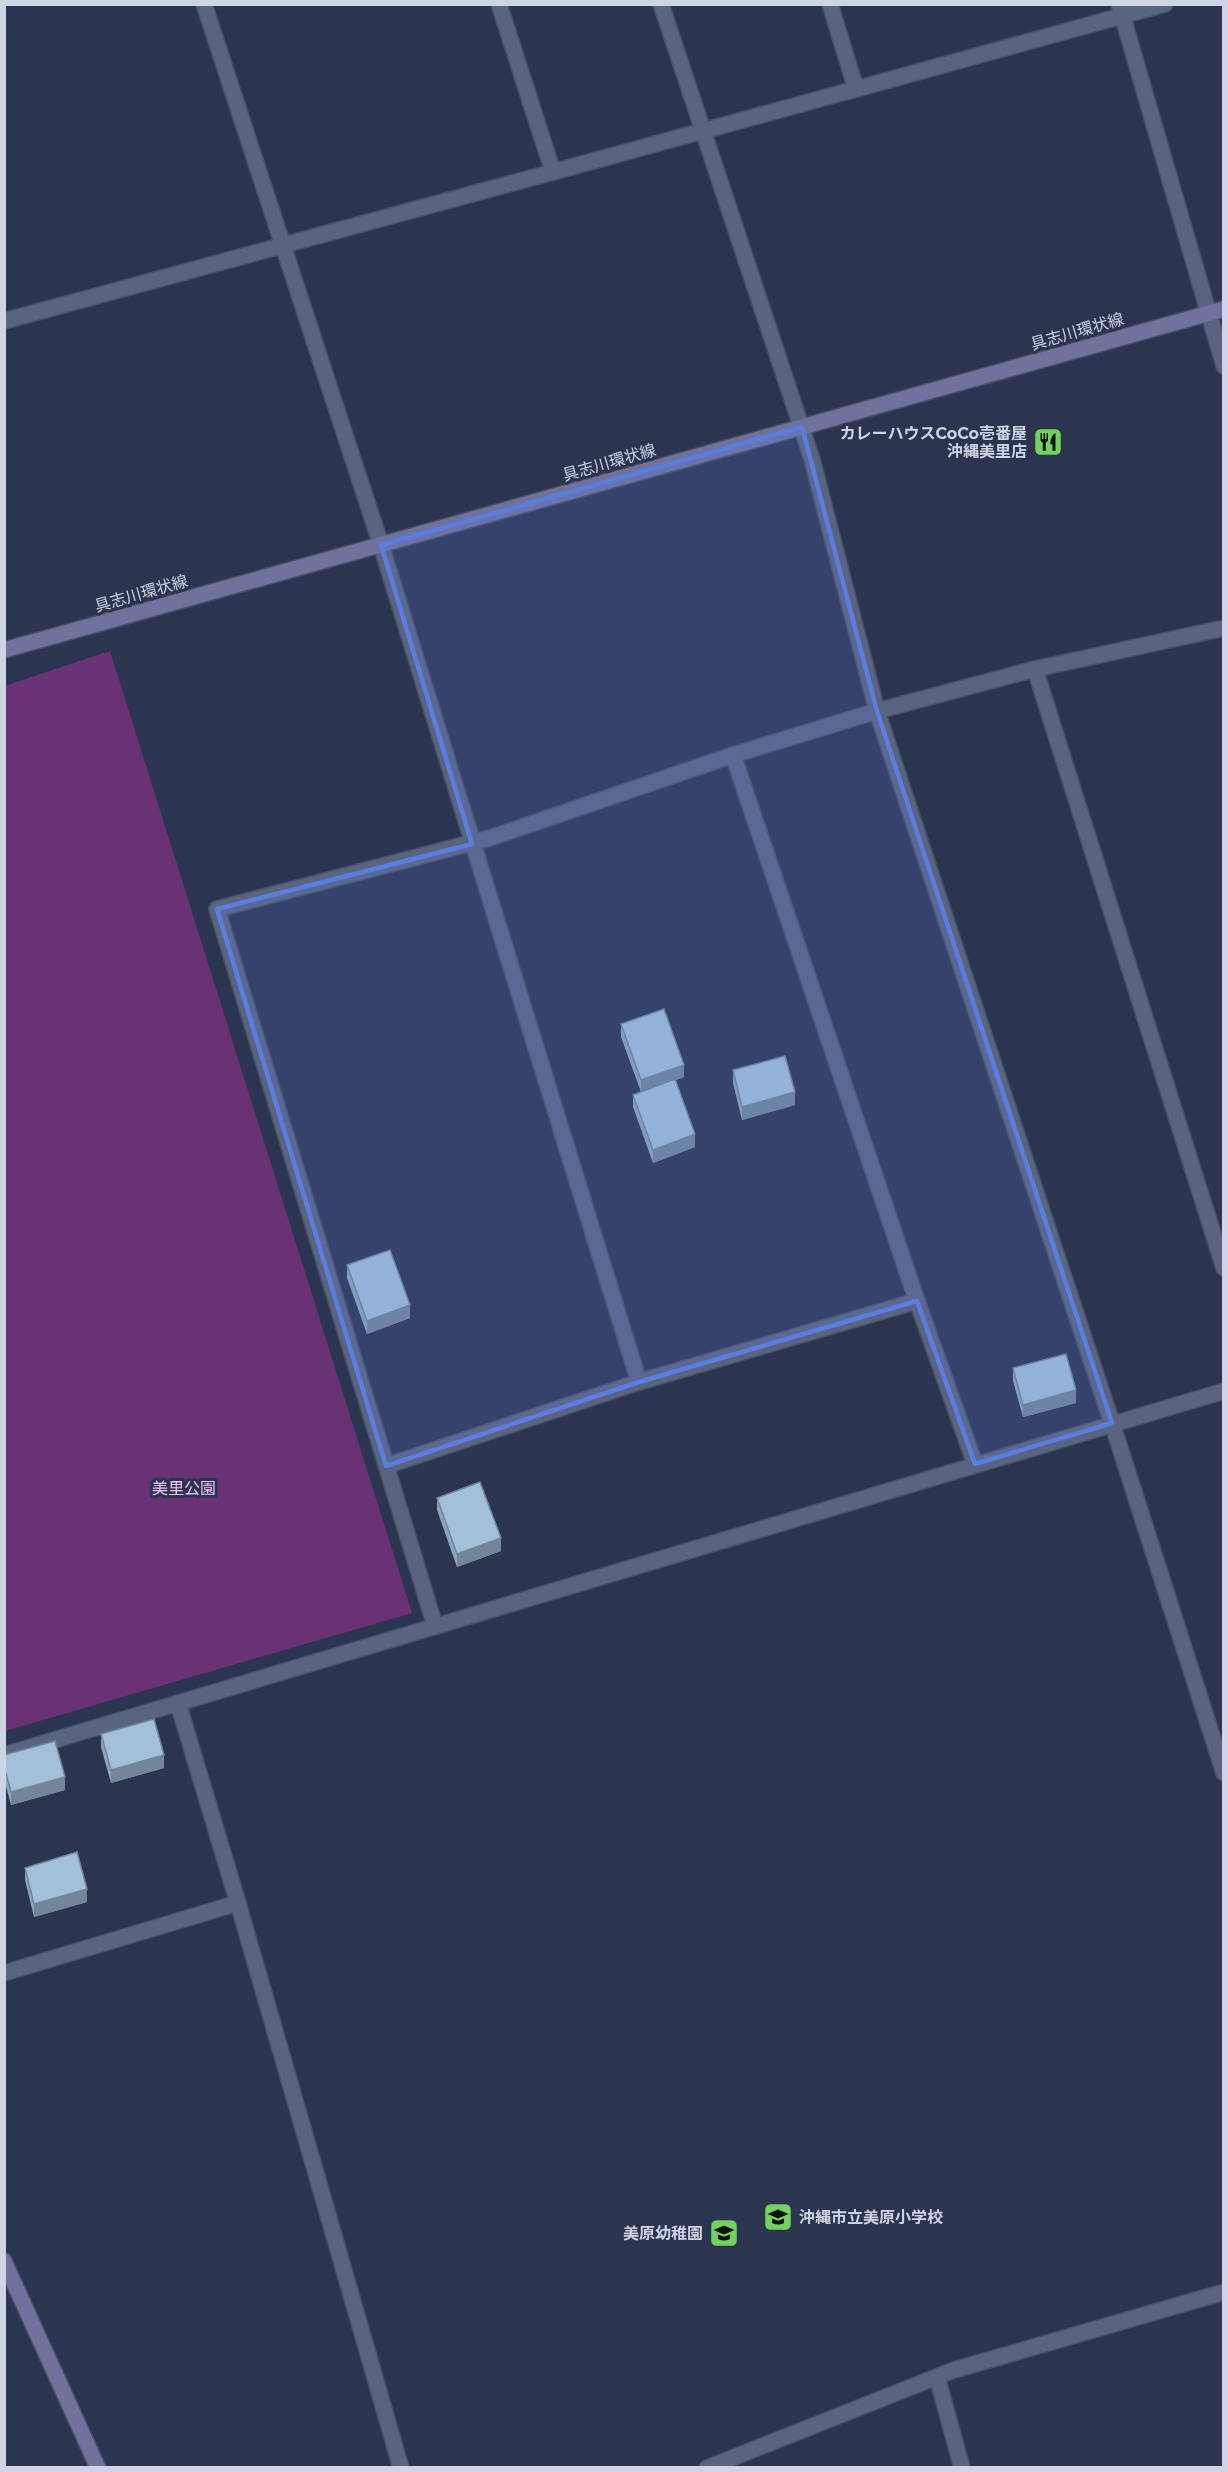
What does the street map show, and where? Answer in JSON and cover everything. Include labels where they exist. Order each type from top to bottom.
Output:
[{"type":"main road","name":"具志川環状線","points":[[4,650],[1224,309]]},
{"type":"main road","points":[[4,2261],[98,2468]]},
{"type":"street","points":[[204,4],[381,545],[639,1382]]},
{"type":"street","points":[[499,4],[553,172]]},
{"type":"street","points":[[661,4],[812,459],[877,711],[1112,1423],[1224,1773]]},
{"type":"street","points":[[830,4],[856,89]]},
{"type":"street","points":[[4,321],[856,89],[1121,10],[1165,4]]},
{"type":"street","points":[[1121,10],[1224,366]]},
{"type":"street","points":[[435,1626],[217,909],[472,844],[733,755],[877,711],[1035,669],[1224,628]]},
{"type":"street","points":[[1035,669],[1224,1268]]},
{"type":"street","points":[[733,755],[917,1301],[975,1464]]},
{"type":"street","points":[[386,1466],[639,1382],[917,1301]]},
{"type":"street","points":[[4,1755],[1224,1391]]},
{"type":"street","points":[[178,1703],[401,2468]]},
{"type":"street","points":[[4,1973],[238,1903]]},
{"type":"street","points":[[707,2468],[954,2370],[1224,2292]]},
{"type":"street","points":[[937,2377],[962,2468]]},
{"type":"highlighted area","points":[[802,427],[877,711],[1112,1423],[975,1464],[917,1301],[639,1382],[386,1466],[217,909],[472,844],[381,545]]},
{"type":"green space","name":"美里公園","points":[[110,651],[412,1613],[5,1731],[5,686]]},
{"type":"building","points":[[664,1009],[684,1065],[641,1080],[621,1024]]},
{"type":"building","points":[[785,1056],[795,1092],[742,1107],[733,1070]]},
{"type":"building","points":[[675,1079],[695,1134],[653,1150],[633,1095]]},
{"type":"building","points":[[390,1250],[410,1305],[367,1321],[347,1265]]},
{"type":"building","points":[[1066,1354],[1076,1390],[1023,1405],[1013,1368]]},
{"type":"building","points":[[480,1482],[501,1538],[457,1554],[437,1498]]},
{"type":"building","points":[[154,1719],[164,1755],[111,1770],[101,1734]]},
{"type":"building","points":[[55,1741],[65,1777],[11,1792],[4,1766],[4,1755]]},
{"type":"building","points":[[77,1852],[87,1889],[34,1904],[25,1868]]},
{"type":"place","name":"カレーハウスCoCo壱番屋 沖縄美里店","points":[[1048,442]]},
{"type":"place","name":"沖縄市立美原小学校","points":[[778,2217]]},
{"type":"place","name":"美原幼稚園","points":[[724,2233]]}]
